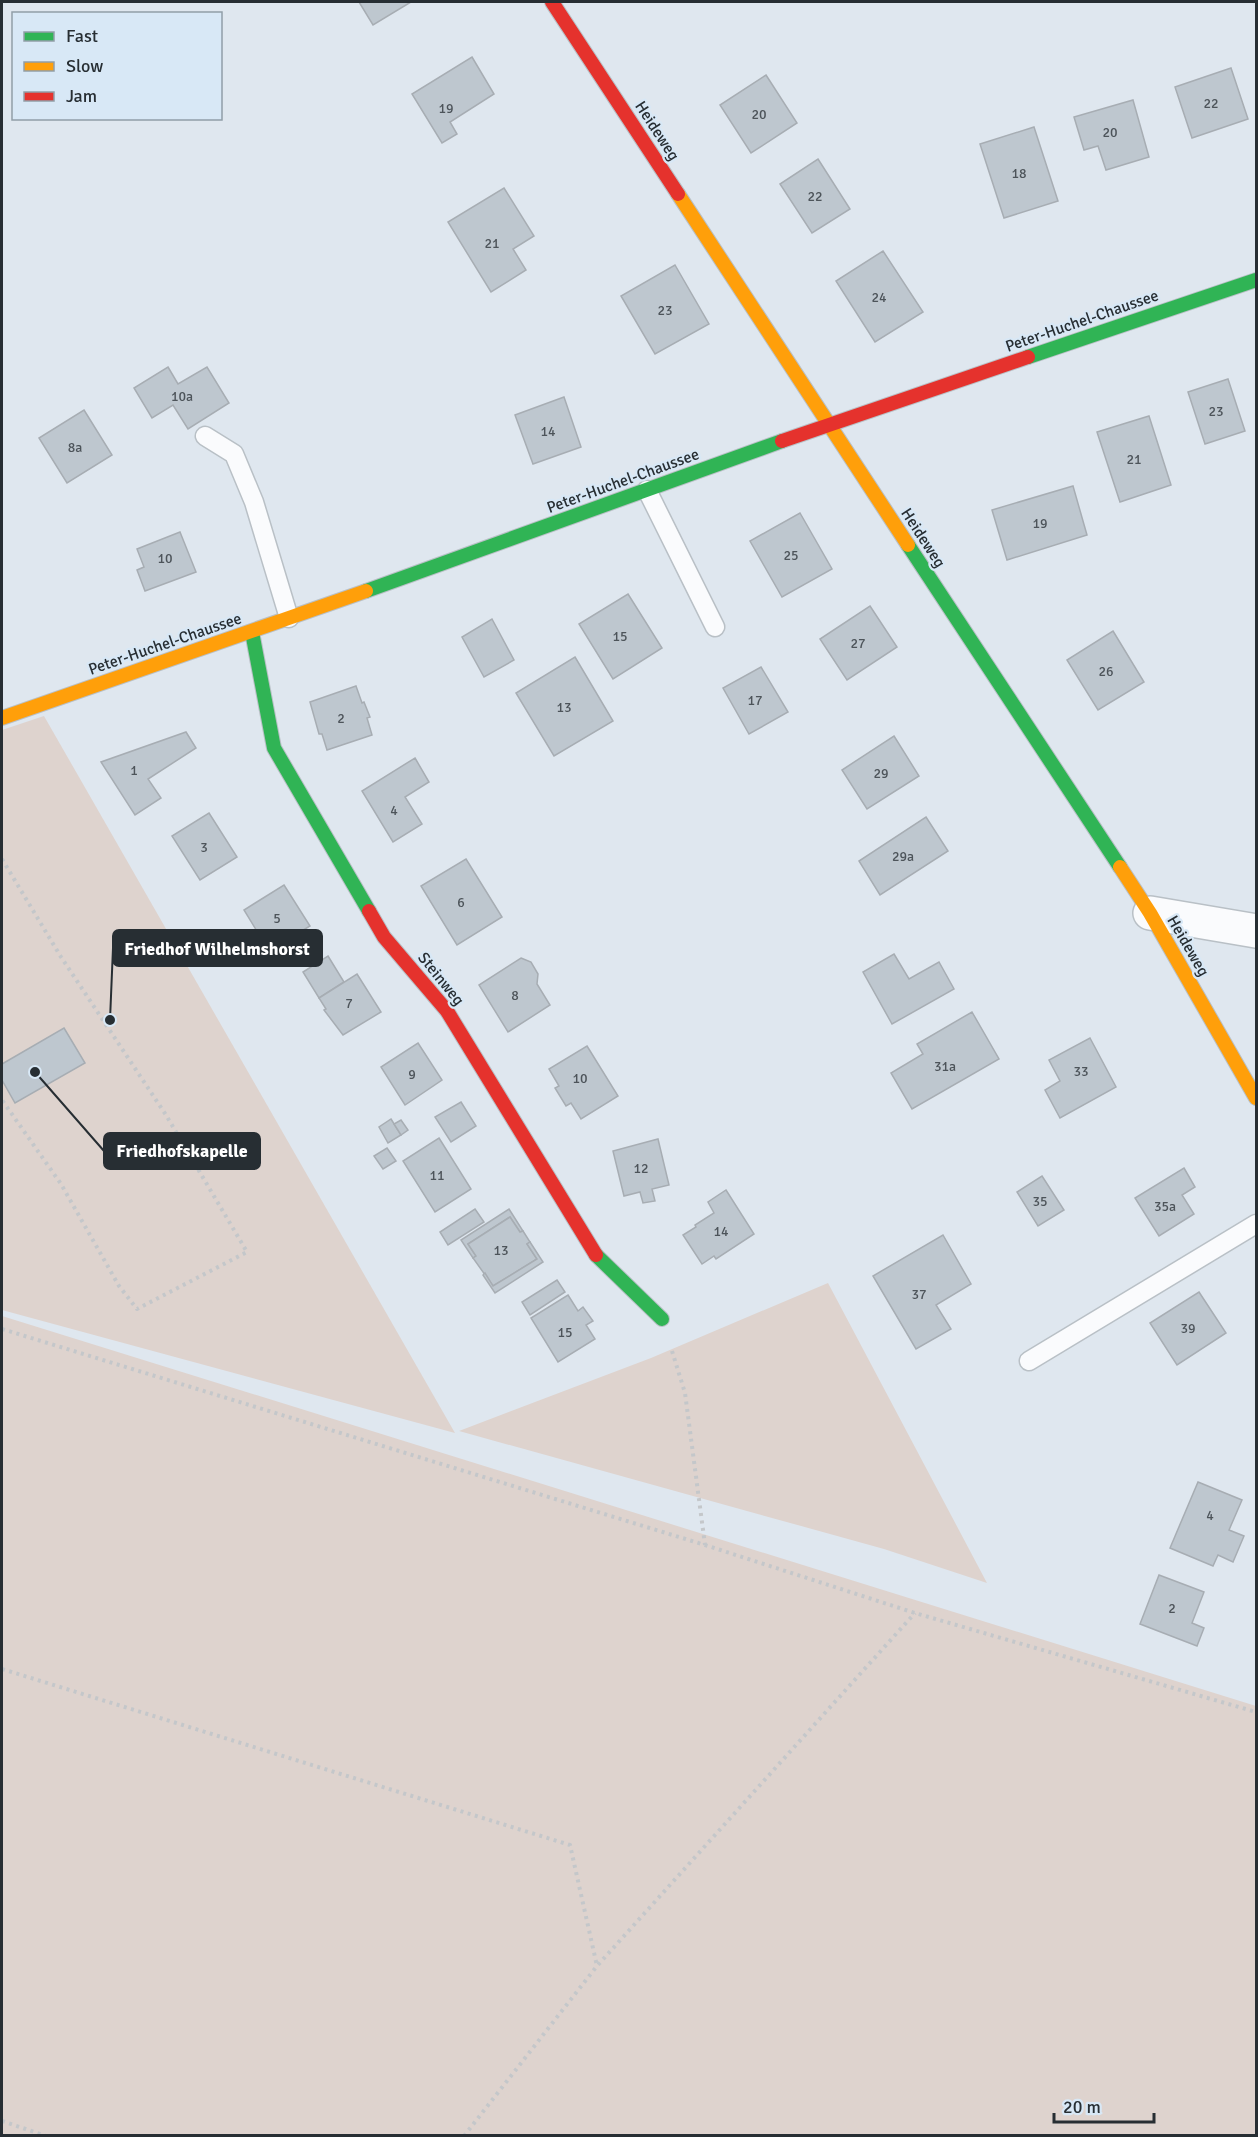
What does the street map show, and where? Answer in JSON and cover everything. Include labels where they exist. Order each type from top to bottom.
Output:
[{"type":"street","name":"Heideweg","points":[[552,2],[1149,913],[1257,1098]]},
{"type":"street","name":"Peter-Huchel-Chaussee","points":[[2,718],[252,632],[829,424],[1257,280]]},
{"type":"street","name":"Steinweg","points":[[252,632],[274,748],[384,938],[447,1011],[597,1257],[662,1319]]},
{"type":"street","points":[[1149,913],[1257,931]]},
{"type":"lane","points":[[205,436],[234,454],[254,502],[289,618]]},
{"type":"lane","points":[[647,490],[715,627]]},
{"type":"lane","points":[[1029,1361],[1257,1224]]},
{"type":"path","points":[[2,859],[61,957],[166,1115],[248,1252],[137,1308],[119,1286],[62,1184],[2,1100]]},
{"type":"path","points":[[662,1319],[685,1393],[705,1545]]},
{"type":"path","points":[[2,1329],[705,1545],[915,1613],[1257,1712]]},
{"type":"path","points":[[464,2136],[597,1966],[915,1613]]},
{"type":"path","points":[[2,1669],[570,1845],[597,1966]]},
{"type":"path","points":[[2,2121],[46,2136]]},
{"type":"shaded area","points":[[44,716],[455,1433],[2,1310],[2,730]]},
{"type":"shaded area","points":[[828,1283],[987,1583],[884,1549],[459,1431],[651,1358]]},
{"type":"shaded area","points":[[2,1316],[1256,1706],[1256,2135],[2,2135]]},
{"type":"building","points":[[359,2],[411,2],[373,25]]},
{"type":"building","points":[[472,57],[494,94],[450,122],[457,134],[442,143],[412,94]]},
{"type":"building","points":[[1231,68],[1248,119],[1192,138],[1175,87]]},
{"type":"building","points":[[766,75],[797,123],[751,153],[720,105]]},
{"type":"building","points":[[1133,100],[1149,157],[1106,170],[1098,146],[1084,150],[1074,117]]},
{"type":"building","points":[[1034,127],[1058,201],[1004,218],[980,144]]},
{"type":"building","points":[[818,159],[850,209],[812,233],[780,184]]},
{"type":"building","points":[[504,188],[534,236],[513,249],[526,270],[491,292],[448,222]]},
{"type":"building","points":[[883,251],[923,312],[875,342],[836,281]]},
{"type":"building","points":[[675,265],[709,324],[655,354],[621,296]]},
{"type":"building","points":[[168,367],[178,384],[207,367],[229,403],[188,429],[173,405],[152,418],[134,388]]},
{"type":"building","points":[[1228,379],[1245,431],[1205,444],[1188,392]]},
{"type":"building","points":[[564,397],[581,447],[533,464],[515,415]]},
{"type":"building","points":[[84,410],[112,455],[67,483],[39,438]]},
{"type":"building","points":[[1149,416],[1171,485],[1120,502],[1097,432]]},
{"type":"building","points":[[1073,486],[1087,535],[1007,560],[992,510]]},
{"type":"building","points":[[800,513],[832,569],[782,597],[750,541]]},
{"type":"building","points":[[180,532],[196,572],[145,591],[137,570],[144,567],[137,549]]},
{"type":"building","points":[[628,594],[662,648],[613,679],[579,624]]},
{"type":"building","points":[[870,606],[897,647],[847,680],[820,639]]},
{"type":"building","points":[[492,619],[514,660],[484,677],[462,637]]},
{"type":"building","points":[[1113,631],[1144,682],[1098,710],[1067,660]]},
{"type":"building","points":[[575,657],[613,721],[554,756],[516,693]]},
{"type":"building","points":[[761,667],[788,712],[749,734],[723,688]]},
{"type":"building","points":[[356,686],[370,717],[367,718],[372,735],[327,750],[322,734],[319,734],[310,702]]},
{"type":"building","points":[[186,732],[196,748],[148,779],[161,798],[135,815],[101,762]]},
{"type":"building","points":[[894,736],[919,776],[867,809],[842,770]]},
{"type":"building","points":[[415,758],[429,782],[405,797],[422,824],[393,842],[362,791]]},
{"type":"building","points":[[209,813],[237,857],[200,880],[172,836]]},
{"type":"building","points":[[926,817],[948,851],[880,895],[859,861]]},
{"type":"building","points":[[466,859],[502,917],[457,945],[421,886]]},
{"type":"building","points":[[284,885],[310,926],[269,951],[244,910]]},
{"type":"building","points":[[894,954],[909,979],[939,962],[954,989],[892,1024],[863,972]]},
{"type":"building","points":[[328,956],[344,982],[319,998],[303,972]]},
{"type":"building","points":[[521,958],[531,962],[538,974],[537,984],[550,1005],[508,1032],[479,985]]},
{"type":"building","points":[[357,974],[381,1012],[343,1035],[324,1010],[326,1009],[319,998]]},
{"type":"building","points":[[972,1012],[999,1059],[912,1109],[891,1073],[923,1054],[917,1044]]},
{"type":"building","points":[[64,1028],[85,1063],[15,1103],[2,1080],[2,1064]]},
{"type":"building","points":[[1090,1038],[1116,1087],[1060,1118],[1045,1090],[1060,1081],[1049,1060]]},
{"type":"building","points":[[418,1043],[442,1080],[405,1105],[381,1067]]},
{"type":"building","points":[[587,1046],[618,1096],[581,1119],[571,1103],[566,1106],[555,1088],[559,1086],[549,1069]]},
{"type":"building","points":[[461,1102],[476,1126],[451,1142],[435,1117]]},
{"type":"building","points":[[391,1119],[401,1135],[388,1143],[379,1127]]},
{"type":"building","points":[[401,1120],[408,1130],[401,1135],[394,1124]]},
{"type":"building","points":[[439,1138],[471,1189],[435,1212],[403,1161]]},
{"type":"building","points":[[658,1139],[669,1185],[652,1189],[655,1201],[643,1203],[640,1192],[624,1196],[613,1151]]},
{"type":"building","points":[[387,1148],[396,1161],[383,1169],[374,1156]]},
{"type":"building","points":[[1184,1168],[1195,1187],[1182,1195],[1194,1214],[1159,1236],[1135,1198]]},
{"type":"building","points":[[1042,1176],[1064,1210],[1038,1226],[1017,1192]]},
{"type":"building","points":[[726,1190],[754,1234],[716,1259],[714,1256],[702,1264],[683,1235],[714,1213],[708,1202]]},
{"type":"building","points":[[475,1209],[484,1222],[448,1245],[440,1232]]},
{"type":"building","points":[[509,1209],[523,1231],[520,1232],[510,1217],[468,1244],[476,1256],[473,1258],[461,1240]]},
{"type":"building","points":[[510,1217],[520,1232],[523,1231],[530,1242],[527,1244],[537,1259],[493,1286],[473,1258],[476,1256],[468,1244]]},
{"type":"building","points":[[943,1235],[971,1284],[936,1305],[951,1329],[916,1349],[873,1276]]},
{"type":"building","points":[[530,1242],[543,1262],[495,1293],[483,1275],[485,1273],[493,1286],[537,1259],[527,1244]]},
{"type":"building","points":[[557,1280],[565,1292],[530,1315],[522,1302]]},
{"type":"building","points":[[1199,1292],[1226,1333],[1177,1365],[1150,1323]]},
{"type":"building","points":[[568,1295],[578,1311],[583,1307],[593,1321],[586,1325],[595,1339],[558,1362],[531,1318]]},
{"type":"building","points":[[1198,1482],[1242,1500],[1229,1530],[1244,1536],[1233,1562],[1218,1555],[1213,1566],[1170,1548]]},
{"type":"building","points":[[1159,1575],[1204,1592],[1192,1623],[1204,1628],[1197,1646],[1140,1624]]},
{"type":"traffic: fast","points":[[1028,357],[1256,280]]},
{"type":"traffic: fast","points":[[366,591],[782,441]]},
{"type":"traffic: fast","points":[[908,545],[1120,867]]},
{"type":"traffic: fast","points":[[252,632],[274,748],[369,911]]},
{"type":"traffic: fast","points":[[596,1255],[662,1319]]},
{"type":"traffic: slow","points":[[678,194],[908,545]]},
{"type":"traffic: slow","points":[[2,718],[366,591]]},
{"type":"traffic: slow","points":[[1120,867],[1150,913],[1256,1098]]},
{"type":"traffic: jam","points":[[552,2],[678,194]]},
{"type":"traffic: jam","points":[[782,441],[1028,357]]},
{"type":"traffic: jam","points":[[369,911],[384,937],[447,1011],[596,1255]]},
{"type":"place","name":"Friedhof Wilhelmshorst","points":[[110,1020]]},
{"type":"place","name":"Friedhofskapelle","points":[[35,1072]]}]
